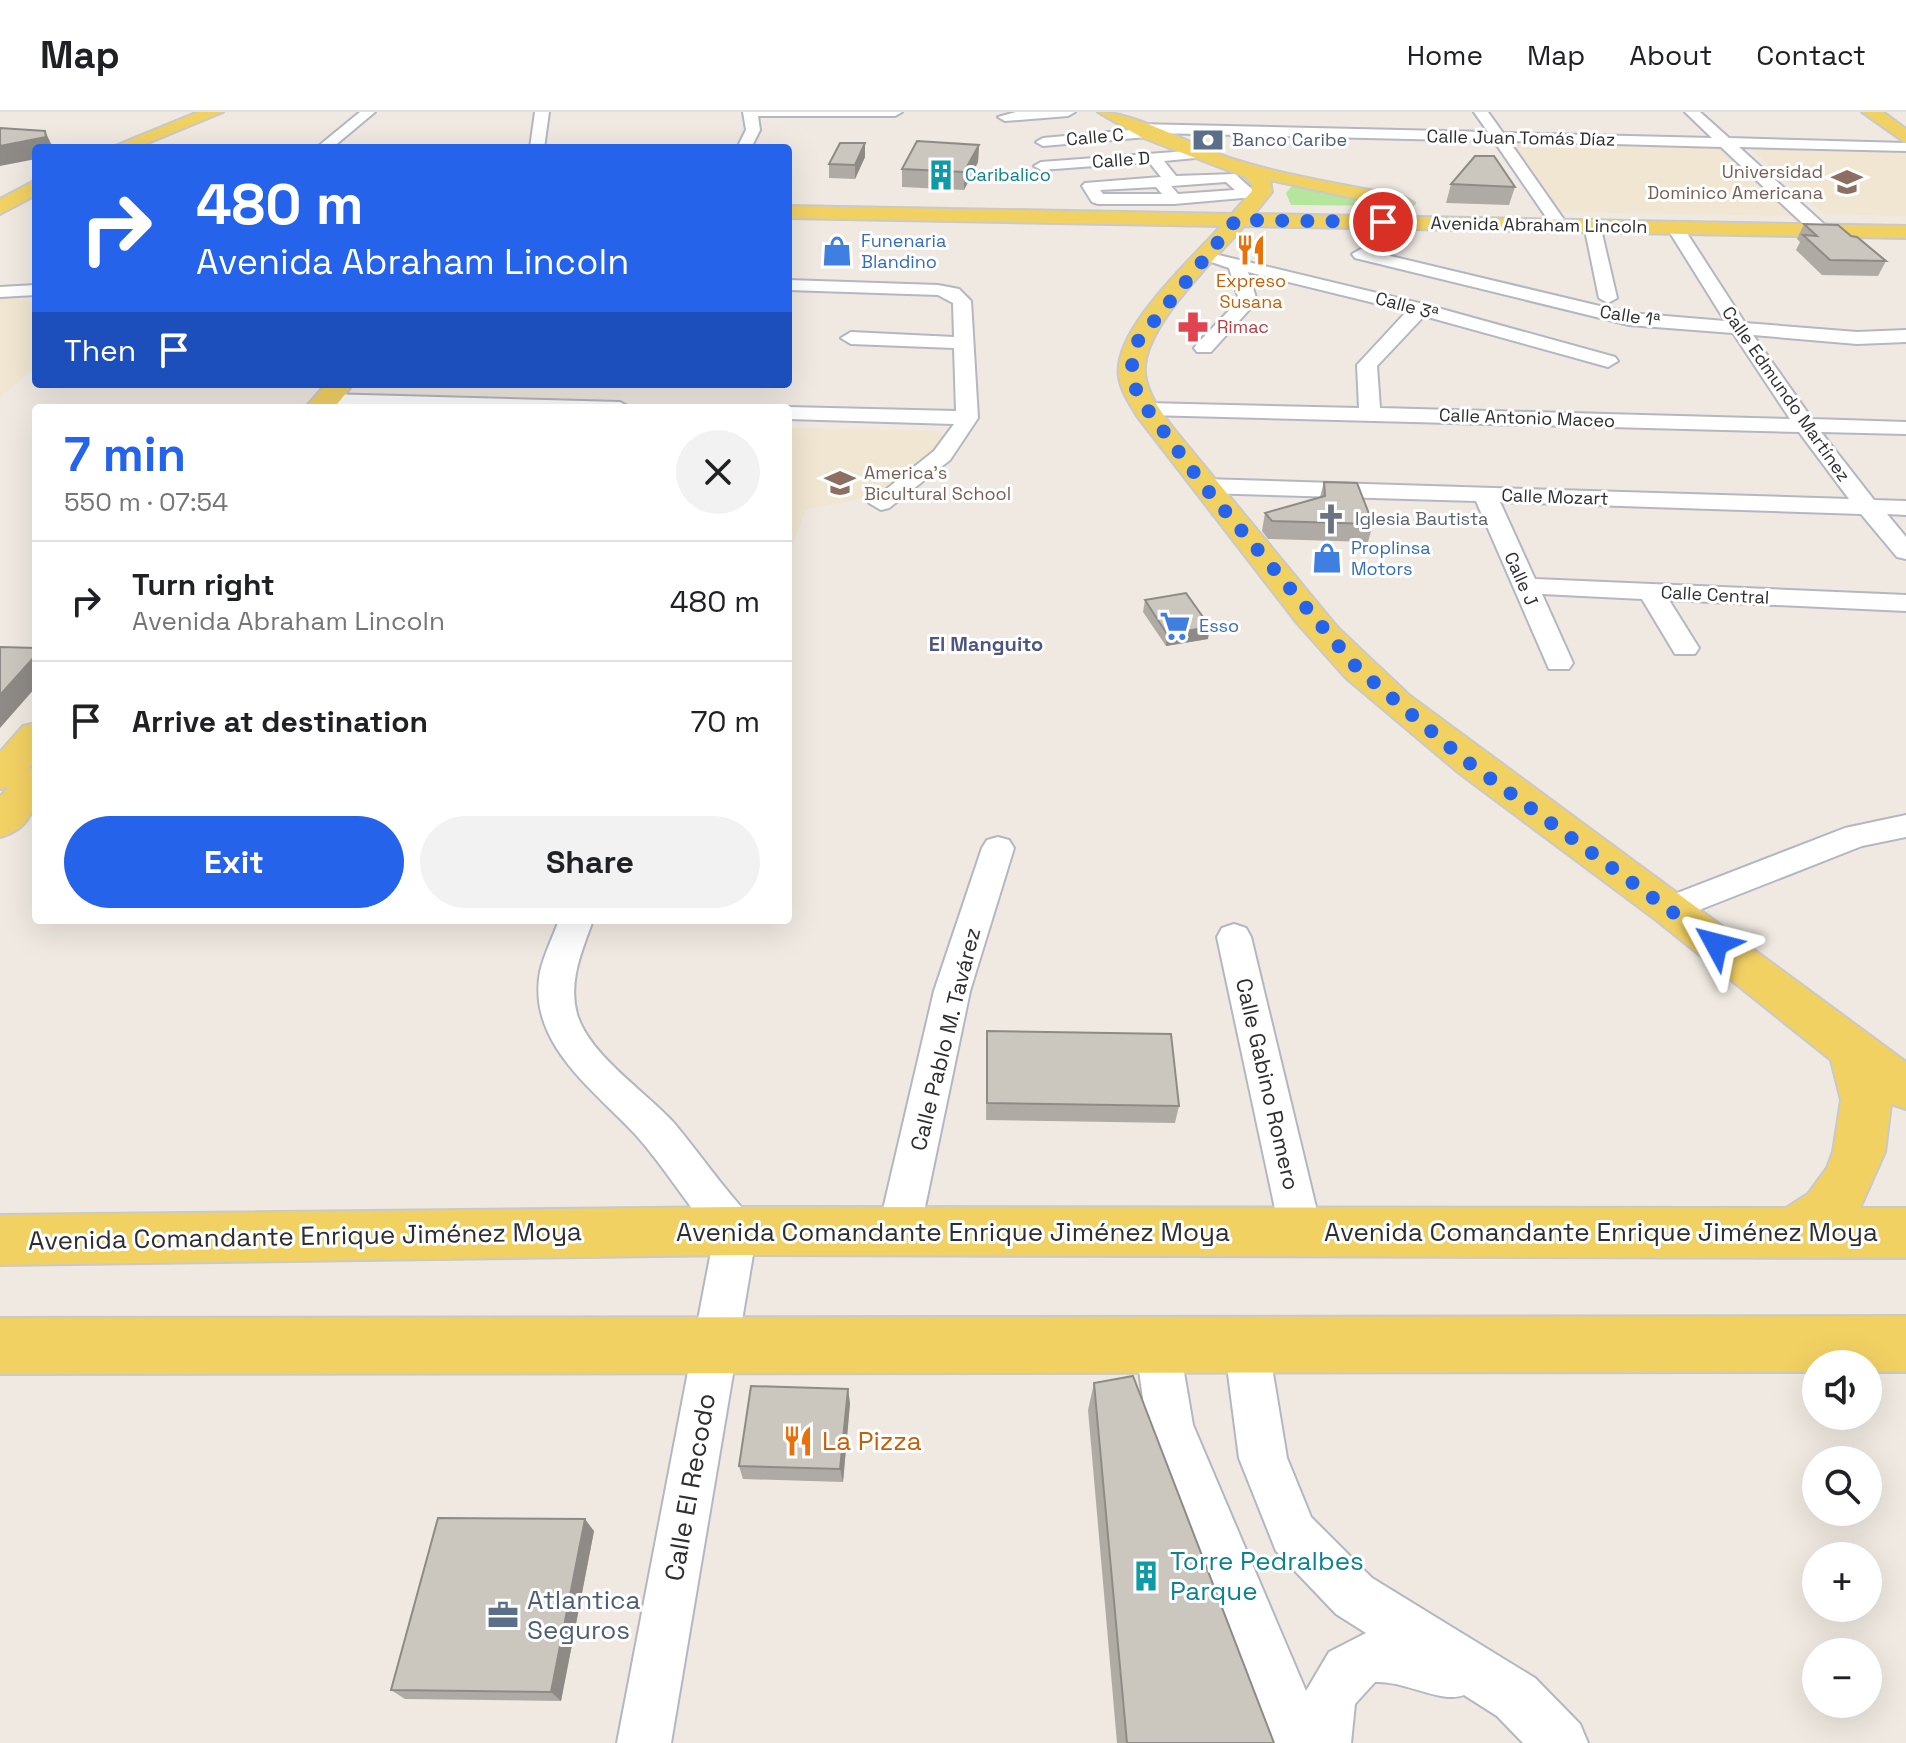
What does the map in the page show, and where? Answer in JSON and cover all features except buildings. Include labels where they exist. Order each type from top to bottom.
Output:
[{"type":"main road","points":[[131,144],[214,112]]},
{"type":"main road","points":[[1107,112],[1142,130],[1235,166],[1465,214]]},
{"type":"main road","points":[[1871,112],[1906,137]]},
{"type":"main road","points":[[116,144],[176,129]]},
{"type":"main road","points":[[1235,166],[1262,182],[1262,192],[1241,215],[1221,260],[1138,341],[1132,362],[1133,384],[1147,409],[1204,486],[1357,668],[1465,760],[1671,909],[1850,1050],[1906,1089]]},
{"type":"main road","name":"Avenida Abraham Lincoln","points":[[792,203],[1241,215],[1465,214],[1526,219]]},
{"type":"main road","name":"Avenida Abraham Lincoln","points":[[792,212],[1526,219],[1815,226],[1906,232]]},
{"type":"main road","name":"Avenida Abraham Lincoln","points":[[1556,220],[1592,225],[1675,228],[1906,223]]},
{"type":"main road","points":[[0,776],[32,740]]},
{"type":"main road","points":[[0,823],[32,785]]},
{"type":"main road","points":[[1790,1233],[1826,1214],[1846,1185],[1858,1156],[1866,1107],[1864,1082],[1850,1050]]},
{"type":"main road","name":"Avenida Comandante Enrique Jiménez Moya","points":[[0,1240],[736,1231],[1906,1233]]},
{"type":"main road","points":[[0,1346],[1906,1344]]},
{"type":"street","points":[[328,144],[368,112]]},
{"type":"street","points":[[346,144],[384,112]]},
{"type":"street","points":[[746,144],[753,130],[750,112],[895,112]]},
{"type":"street","points":[[1005,117],[1068,112]]},
{"type":"street","points":[[1481,112],[1556,220]]},
{"type":"street","points":[[1692,112],[1815,226]]},
{"type":"street","points":[[538,144],[542,117],[559,122]]},
{"type":"street","points":[[347,129],[365,129]]},
{"type":"street","name":"Calle Juan Tomás Díaz","points":[[1142,130],[1906,147]]},
{"type":"street","name":"Calle C","points":[[1043,142],[1142,130]]},
{"type":"street","name":"Calle D","points":[[1041,166],[1201,154]]},
{"type":"street","points":[[1153,158],[1174,199]]},
{"type":"street","points":[[1230,177],[1248,194],[1174,199],[1098,199],[1090,186],[1166,182],[1230,177]]},
{"type":"street","points":[[1549,344],[1601,304],[1592,225]]},
{"type":"street","name":"Calle Edmundo Martínez","points":[[1675,228],[1804,427],[1865,506],[1906,552]]},
{"type":"street","name":"Calle 1ª","points":[[1361,254],[1601,304],[1633,319],[1857,338],[1906,336]]},
{"type":"street","points":[[1204,348],[1248,301],[1221,260]]},
{"type":"street","name":"Calle 3ª","points":[[1221,260],[1420,309],[1608,361]]},
{"type":"street","points":[[792,285],[953,293],[962,301],[967,418],[962,433],[932,465],[881,503]]},
{"type":"street","points":[[7,292],[32,292]]},
{"type":"street","points":[[1370,413],[1367,365],[1420,309]]},
{"type":"street","points":[[851,338],[964,343]]},
{"type":"street","points":[[342,397],[518,404]]},
{"type":"street","name":"Calle Antonio Maceo","points":[[1147,409],[1906,428]]},
{"type":"street","points":[[792,413],[967,418]]},
{"type":"street","name":"Calle Mozart","points":[[1204,486],[1906,508]]},
{"type":"street","name":"Calle J","points":[[1485,495],[1559,663]]},
{"type":"street","name":"Calle Central","points":[[1524,586],[1906,603]]},
{"type":"street","points":[[1650,591],[1685,648]]},
{"type":"street","points":[[1671,909],[1856,836],[1906,826]]},
{"type":"street","name":"Calle Pablo M. Tavárez","points":[[899,1231],[952,991],[998,848]]},
{"type":"street","points":[[575,924],[557,974],[557,1006],[570,1038],[604,1083],[648,1122],[736,1231]]},
{"type":"street","name":"Calle Gabino Romero","points":[[1234,937],[1301,1232]]},
{"type":"street","name":"Calle El Recodo","points":[[644,1743],[736,1231]]},
{"type":"street","points":[[1157,1343],[1170,1426],[1301,1743]]},
{"type":"street","points":[[1246,1343],[1263,1458],[1293,1534],[1354,1596],[1516,1697],[1561,1743]]},
{"type":"street","points":[[1324,1743],[1327,1703],[1334,1684],[1347,1670],[1373,1657],[1408,1658],[1516,1697]]},
{"type":"shaded area","points":[[1509,139],[1716,145],[1794,216],[1562,212]]},
{"type":"shaded area","name":"Universidad Dominico Americana","points":[[1749,147],[1906,151],[1906,216],[1823,214]]},
{"type":"shaded area","points":[[0,295],[32,302],[32,370],[0,397]]},
{"type":"shaded area","name":"America's Bicultural School","points":[[792,428],[942,431],[940,447],[914,469],[869,497],[805,510],[793,544]]},
{"type":"green space","points":[[1306,186],[1408,206],[1291,205],[1286,193],[1291,187]]},
{"type":"place","name":"Banco Caribe","points":[[1208,140]]},
{"type":"place","name":"Caribalico","points":[[941,175]]},
{"type":"place","name":"Universidad Dominico Americana","points":[[1847,182]]},
{"type":"place","name":"Expreso Susana","points":[[1251,250]]},
{"type":"place","name":"Funenaria Blandino","points":[[837,251]]},
{"type":"place","name":"Rimac","points":[[1193,327]]},
{"type":"place","name":"America's Bicultural School","points":[[840,483]]},
{"type":"place","name":"Iglesia Bautista","points":[[1331,519]]},
{"type":"place","name":"Proplinsa Motors","points":[[1327,558]]},
{"type":"place","name":"Esso","points":[[1175,626]]},
{"type":"place","name":"La Pizza","points":[[798,1441]]},
{"type":"place","name":"Torre Pedralbes Parque","points":[[1146,1576]]},
{"type":"place","name":"Atlantica Seguros","points":[[503,1615]]},
{"type":"district","name":"El Manguito","points":[[986,644]]},
{"type":"route","points":[[1383,222],[1236,220],[1149,323],[1138,341],[1132,362],[1133,384],[1147,409],[1204,486],[1357,668],[1465,760],[1716,944]]}]
